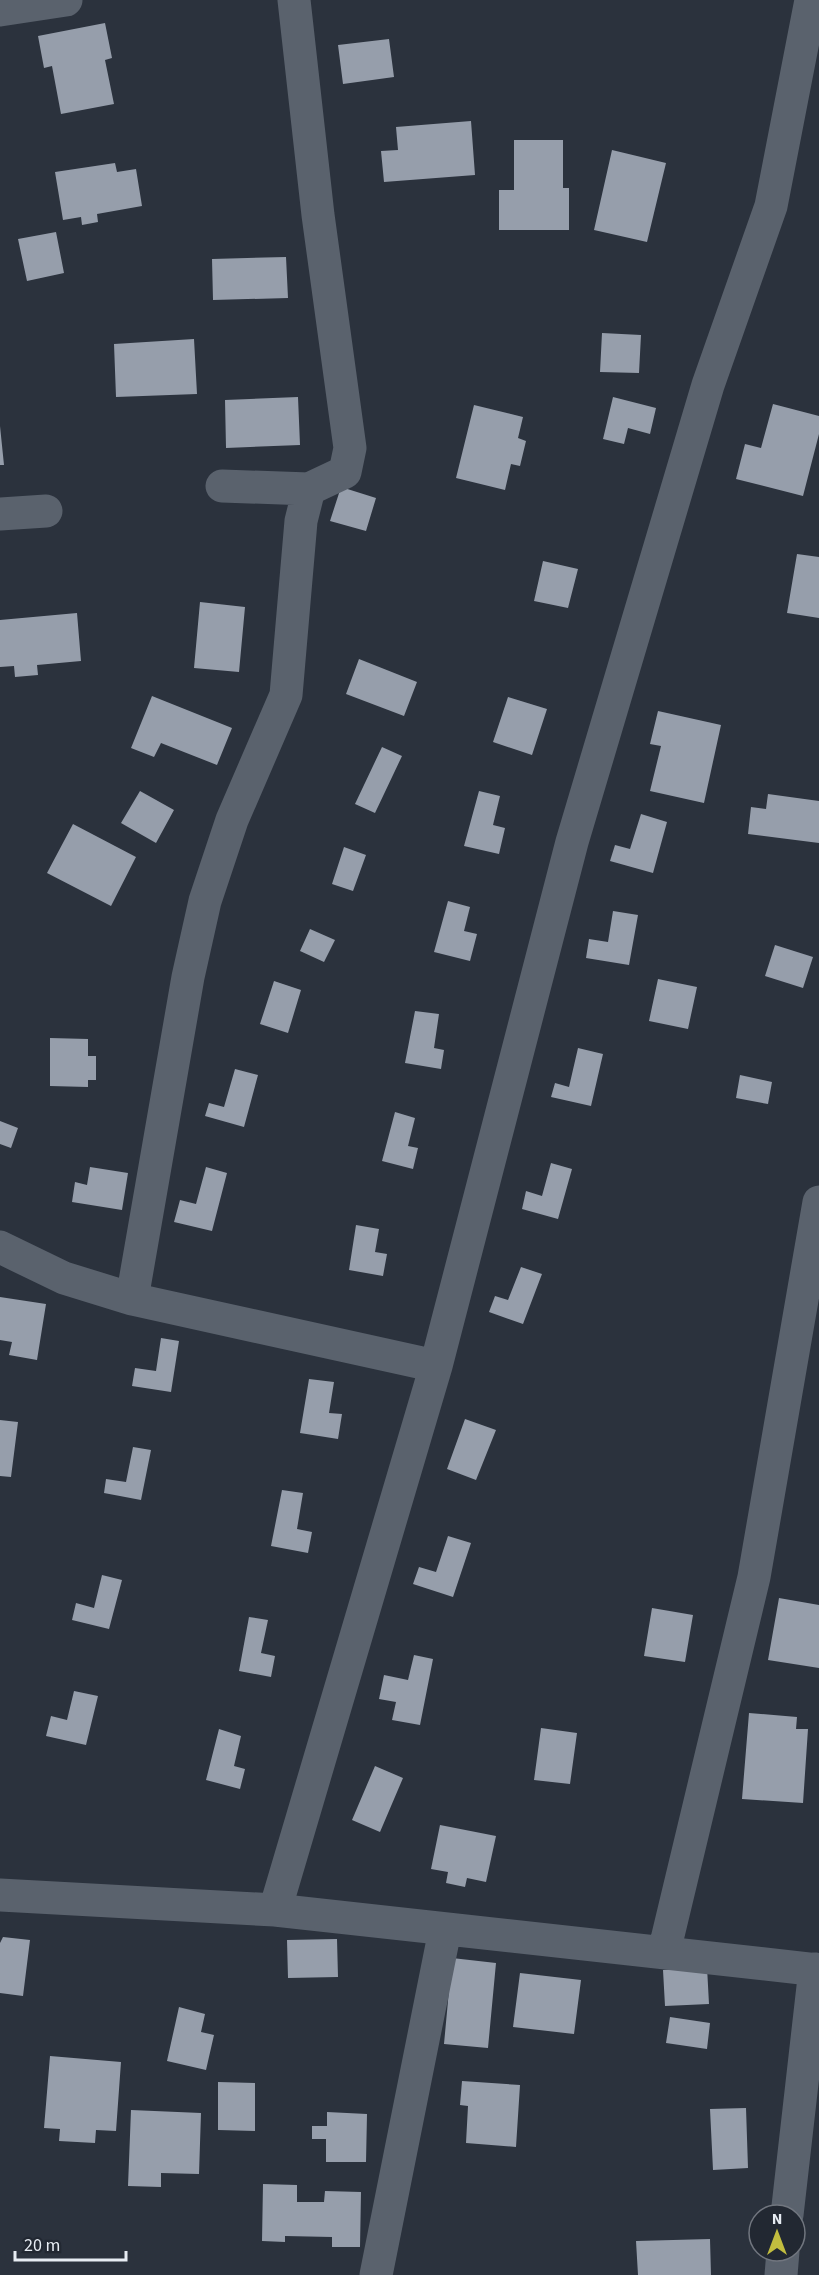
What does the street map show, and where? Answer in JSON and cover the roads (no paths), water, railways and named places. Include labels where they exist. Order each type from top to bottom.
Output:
[{"type":"street","points":[[0,10],[66,0]]},
{"type":"street","points":[[222,486],[309,489],[345,472],[350,448],[318,215],[294,0]]},
{"type":"street","points":[[275,1910],[436,1366],[572,842],[708,385],[771,206],[811,0]]},
{"type":"street","points":[[132,1299],[188,977],[205,901],[232,820],[286,694],[301,521],[309,489]]},
{"type":"street","points":[[0,514],[46,511]]},
{"type":"street","points":[[664,1952],[754,1577],[819,1202]]},
{"type":"street","points":[[0,1247],[64,1278],[132,1299],[436,1366]]},
{"type":"street","points":[[0,1895],[275,1910],[817,1969],[789,2203]]},
{"type":"street","points":[[376,2275],[445,1930]]}]
